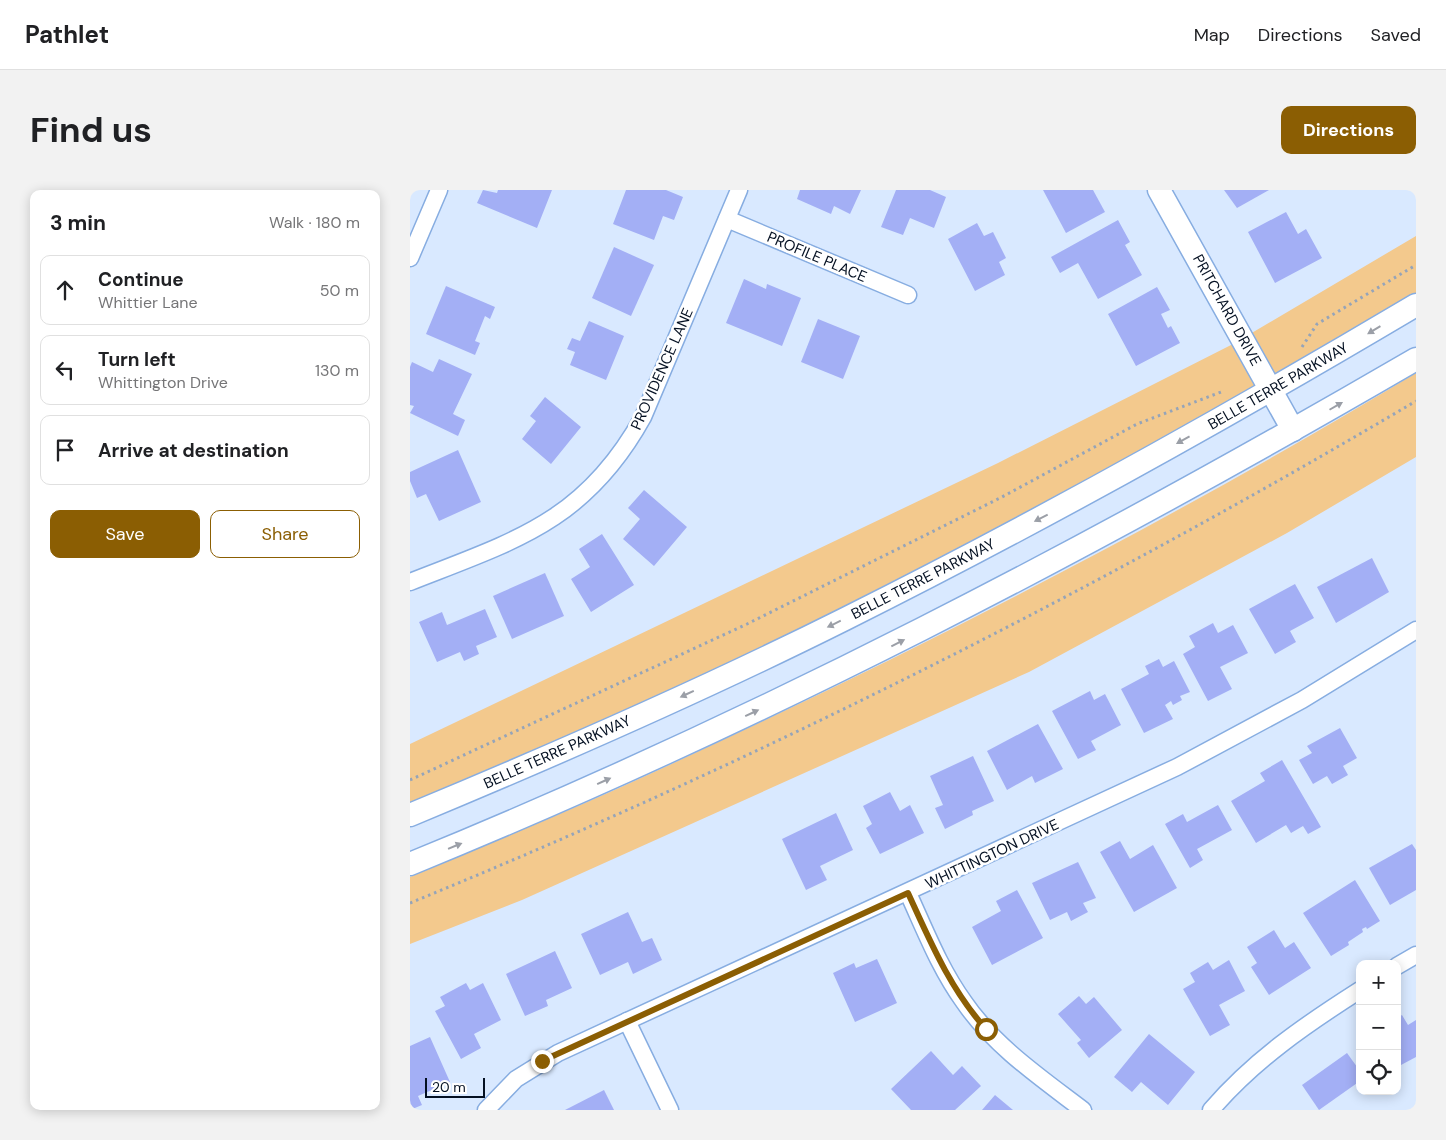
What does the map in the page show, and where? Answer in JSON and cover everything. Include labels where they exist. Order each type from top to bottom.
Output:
[{"type":"main road","name":"PRITCHARD DRIVE","points":[[1159,190],[1294,430]]},
{"type":"main road","name":"BELLE TERRE PARKWAY","points":[[410,815],[624,723],[844,620],[1064,506],[1272,391],[1416,305]]},
{"type":"main road","points":[[410,864],[671,751],[861,662],[1090,543],[1294,430],[1416,359]]},
{"type":"street","points":[[410,258],[439,190]]},
{"type":"street","name":"PROVIDENCE LANE","points":[[410,582],[509,543],[540,528],[574,503],[606,472],[633,435],[643,417],[739,190]]},
{"type":"street","name":"PROFILE PLACE","points":[[727,219],[908,295]]},
{"type":"street","name":"WHITTINGTON DRIVE","points":[[486,1110],[506,1088],[529,1069],[558,1053],[908,893],[1212,750],[1302,700],[1416,630]]},
{"type":"street","points":[[908,893],[947,975],[973,1015],[1023,1063],[1082,1110]]},
{"type":"street","points":[[1401,964],[1416,955]]},
{"type":"street","points":[[1211,1110],[1231,1087],[1268,1052],[1356,993]]},
{"type":"street","points":[[628,1021],[670,1110]]},
{"type":"path","points":[[1297,354],[1317,324],[1416,264]]},
{"type":"path","points":[[410,780],[746,624],[1002,498],[1137,424],[1229,389]]},
{"type":"path","points":[[410,904],[687,784],[918,672],[1142,557],[1416,401]]},
{"type":"shaded area","points":[[1416,236],[1416,293],[1218,409],[1016,520],[868,596],[640,703],[410,804],[410,744],[998,463],[1233,344]]},
{"type":"shaded area","points":[[1416,373],[1416,457],[1287,533],[1029,672],[522,900],[410,944],[410,877],[654,772],[849,680],[945,632],[1136,533],[1324,428]]},
{"type":"building","points":[[483,190],[497,193],[498,190],[552,190],[537,228],[477,203]]},
{"type":"building","points":[[626,190],[666,190],[683,197],[674,220],[663,216],[654,240],[613,224]]},
{"type":"building","points":[[800,190],[861,190],[850,214],[834,206],[831,214],[797,199]]},
{"type":"building","points":[[896,190],[930,190],[946,197],[934,228],[910,218],[903,235],[881,227]]},
{"type":"building","points":[[1043,190],[1093,190],[1105,212],[1066,233]]},
{"type":"building","points":[[1224,190],[1269,190],[1237,208]]},
{"type":"building","points":[[1286,212],[1298,234],[1306,229],[1322,258],[1275,283],[1248,232]]},
{"type":"building","points":[[1118,220],[1130,242],[1125,245],[1142,275],[1098,299],[1078,263],[1060,273],[1051,257]]},
{"type":"building","points":[[977,223],[984,236],[993,232],[1006,258],[999,262],[1005,275],[975,291],[948,239]]},
{"type":"building","points":[[614,247],[654,265],[631,316],[592,298]]},
{"type":"building","points":[[744,279],[766,289],[767,284],[801,298],[782,346],[726,323]]},
{"type":"building","points":[[446,286],[495,307],[490,319],[485,316],[475,341],[480,343],[475,355],[426,334]]},
{"type":"building","points":[[1157,287],[1170,310],[1161,314],[1168,328],[1171,326],[1180,343],[1136,366],[1108,314]]},
{"type":"building","points":[[818,319],[860,336],[843,379],[801,362]]},
{"type":"building","points":[[589,321],[624,336],[606,380],[570,365],[575,352],[567,349],[572,338],[580,341]]},
{"type":"building","points":[[439,359],[472,374],[453,414],[465,420],[458,436],[410,413],[414,406],[410,405],[410,367],[412,362],[433,372]]},
{"type":"building","points":[[545,397],[581,427],[551,464],[522,439],[536,421],[530,416]]},
{"type":"building","points":[[458,450],[481,502],[439,521],[426,494],[417,498],[410,481],[410,472]]},
{"type":"building","points":[[644,490],[687,527],[654,566],[623,539],[640,519],[628,508]]},
{"type":"building","points":[[602,534],[634,585],[591,612],[571,579],[590,567],[579,549]]},
{"type":"building","points":[[1372,558],[1389,592],[1336,623],[1317,587]]},
{"type":"building","points":[[545,573],[564,616],[512,639],[493,596]]},
{"type":"building","points":[[1295,584],[1314,618],[1290,631],[1296,642],[1275,654],[1249,609]]},
{"type":"building","points":[[485,609],[497,637],[476,646],[479,654],[464,661],[460,652],[437,662],[419,622],[442,612],[447,625]]},
{"type":"building","points":[[1213,623],[1218,633],[1233,625],[1248,653],[1220,667],[1232,689],[1208,701],[1183,654],[1195,647],[1189,636]]},
{"type":"building","points":[[1159,659],[1163,667],[1174,661],[1190,692],[1180,696],[1182,700],[1173,705],[1171,701],[1165,705],[1173,719],[1144,733],[1121,689],[1149,674],[1145,666]]},
{"type":"building","points":[[1090,691],[1094,700],[1105,694],[1121,725],[1091,741],[1096,750],[1078,759],[1052,711]]},
{"type":"building","points":[[1038,724],[1063,769],[1035,783],[1032,776],[1007,790],[987,751]]},
{"type":"building","points":[[1340,728],[1357,758],[1343,766],[1348,775],[1332,784],[1327,776],[1313,784],[1299,760],[1312,753],[1307,746]]},
{"type":"building","points":[[973,756],[994,801],[972,811],[973,815],[945,829],[935,808],[943,805],[930,776]]},
{"type":"building","points":[[1282,760],[1321,827],[1308,834],[1303,826],[1291,833],[1286,825],[1256,843],[1231,801],[1265,781],[1260,773]]},
{"type":"building","points":[[890,792],[900,811],[910,805],[924,833],[880,854],[866,828],[872,824],[863,806]]},
{"type":"building","points":[[1218,805],[1232,830],[1197,849],[1203,860],[1190,868],[1165,824],[1183,814],[1187,822]]},
{"type":"building","points":[[836,813],[853,850],[820,866],[827,880],[806,890],[782,839]]},
{"type":"building","points":[[1120,841],[1130,859],[1153,845],[1177,888],[1134,912],[1100,852]]},
{"type":"building","points":[[1412,844],[1416,850],[1416,890],[1390,905],[1369,868]]},
{"type":"building","points":[[1078,862],[1096,898],[1083,903],[1088,912],[1071,921],[1067,912],[1050,920],[1032,883]]},
{"type":"building","points":[[1355,880],[1380,921],[1367,929],[1366,927],[1362,929],[1363,932],[1348,942],[1349,945],[1331,956],[1303,913]]},
{"type":"building","points":[[1017,890],[1043,938],[992,965],[972,927],[1001,911],[996,901]]},
{"type":"building","points":[[628,912],[642,942],[652,938],[662,960],[633,974],[628,962],[600,975],[581,934]]},
{"type":"building","points":[[1274,930],[1285,948],[1294,942],[1311,968],[1269,995],[1251,967],[1257,963],[1247,947]]},
{"type":"building","points":[[555,951],[572,988],[546,1000],[548,1006],[525,1016],[506,974]]},
{"type":"building","points":[[877,959],[897,1003],[855,1022],[833,973],[854,963],[856,968]]},
{"type":"building","points":[[1229,960],[1245,991],[1219,1005],[1230,1025],[1210,1036],[1183,989],[1195,982],[1190,973],[1208,962],[1213,970]]},
{"type":"building","points":[[466,983],[470,990],[483,983],[501,1020],[474,1034],[481,1048],[461,1059],[435,1011],[445,1006],[440,997]]},
{"type":"building","points":[[1079,996],[1086,1004],[1094,997],[1122,1030],[1089,1058],[1077,1043],[1081,1040],[1058,1014]]},
{"type":"building","points":[[1401,1016],[1408,1025],[1416,1020],[1416,1057],[1401,1065],[1401,1050]]},
{"type":"building","points":[[1149,1034],[1195,1072],[1168,1105],[1141,1082],[1132,1092],[1114,1077]]},
{"type":"building","points":[[430,1037],[450,1082],[418,1096],[422,1105],[410,1110],[410,1046]]},
{"type":"building","points":[[931,1051],[953,1075],[962,1066],[981,1086],[955,1110],[911,1110],[891,1089]]},
{"type":"building","points":[[1347,1053],[1356,1065],[1356,1084],[1319,1110],[1302,1085]]},
{"type":"building","points":[[604,1090],[614,1110],[565,1110]]},
{"type":"building","points":[[995,1095],[1013,1110],[982,1110]]},
{"type":"route","points":[[542,1061],[908,893],[956,992],[986,1029]]}]
